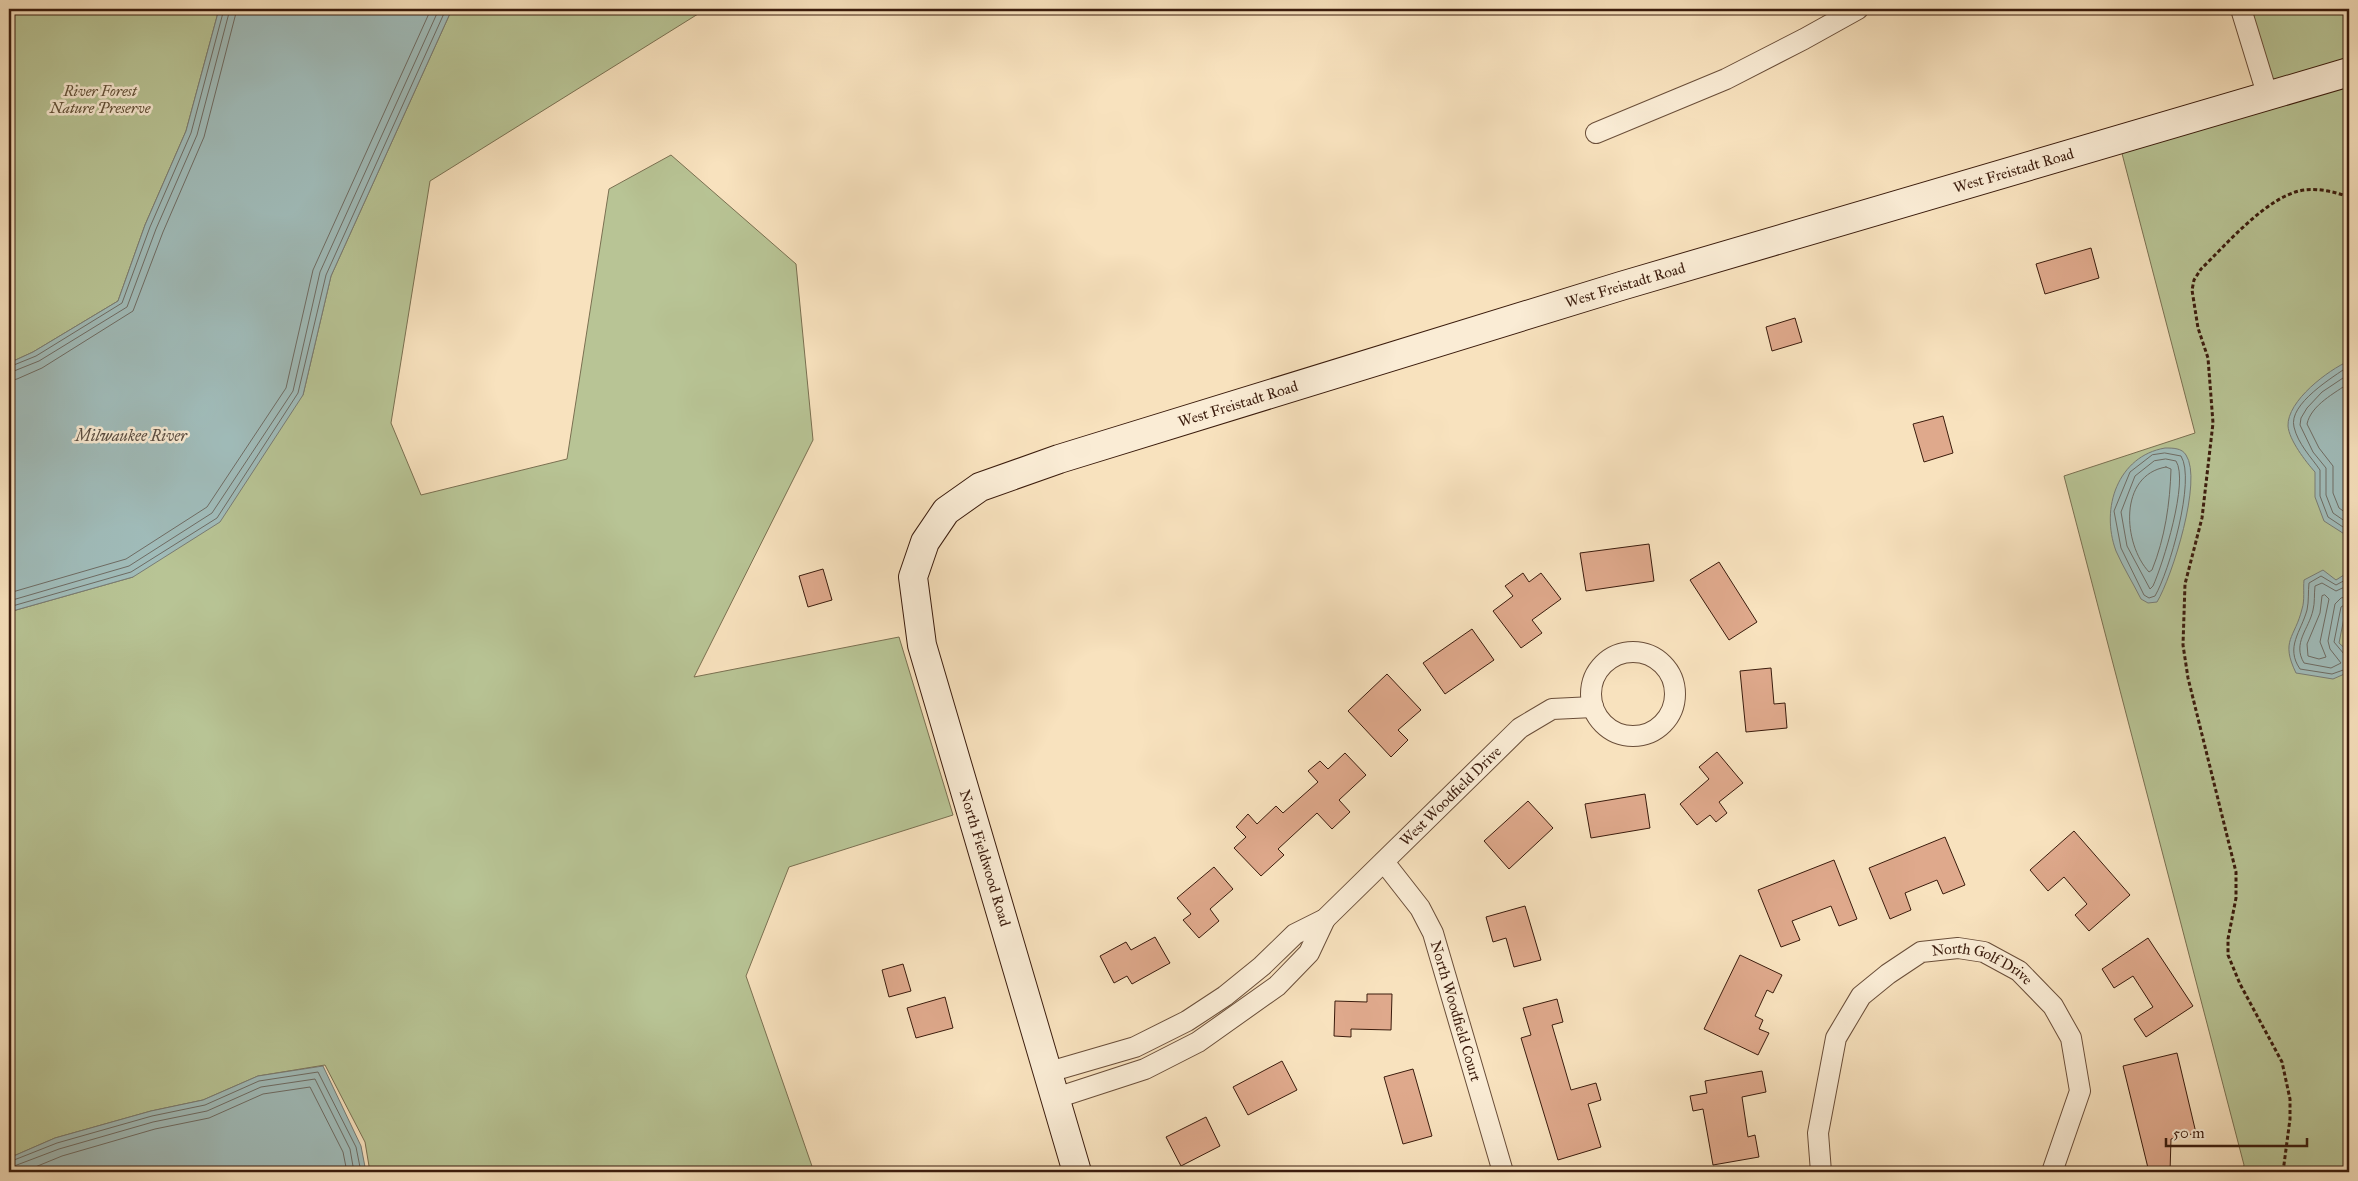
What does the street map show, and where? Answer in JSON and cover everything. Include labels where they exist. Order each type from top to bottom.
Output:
[{"type":"street","points":[[1596,133],[1726,79],[1858,9]]},
{"type":"street","points":[[2241,9],[2268,97]]},
{"type":"street","name":"West Freistadt Road","points":[[925,542],[946,511],[980,487],[1059,459],[1621,286],[2349,72]]},
{"type":"street","name":"North Fieldwood Road","points":[[925,542],[913,577],[922,645],[1077,1172]]},
{"type":"street","points":[[1638,652],[1652,656],[1664,665],[1671,676],[1675,690],[1674,703],[1669,716],[1660,726],[1649,733],[1635,736],[1621,734],[1609,729],[1599,719],[1593,707],[1591,693],[1594,679],[1601,667],[1618,655],[1638,652]]},
{"type":"street","name":"West Woodfield Drive","points":[[1049,1072],[1135,1047],[1187,1021],[1225,996],[1262,966],[1294,934],[1325,919],[1520,728],[1552,709],[1593,707]]},
{"type":"street","name":"North Woodfield Court","points":[[1384,862],[1420,908],[1433,933],[1503,1172]]},
{"type":"street","name":"West Woodfield Drive","points":[[1056,1098],[1145,1069],[1198,1042],[1277,986],[1309,953],[1325,919]]},
{"type":"street","name":"North Golf Drive","points":[[1821,1172],[1818,1133],[1836,1038],[1861,996],[1888,974],[1921,952],[1958,948],[1984,952],[2019,971],[2053,1006],[2071,1038],[2080,1091],[2052,1172]]},
{"type":"street","points":[[1225,996],[1240,1014]]},
{"type":"street","points":[[1135,1047],[1145,1069]]},
{"type":"path","points":[[2283,1172],[2290,1119],[2289,1092],[2277,1049],[2240,984],[2228,954],[2228,939],[2236,898],[2236,872],[2188,678],[2183,644],[2186,584],[2202,518],[2214,423],[2208,358],[2198,328],[2192,290],[2194,280],[2201,269],[2256,218],[2280,200],[2302,190],[2312,189],[2349,197]]},
{"type":"green space","name":"River Forest Nature Preserve","points":[[9,9],[219,9],[186,131],[145,225],[118,301],[33,352],[9,363]]},
{"type":"green space","points":[[452,9],[706,9],[430,181],[391,423],[421,495],[567,459],[609,189],[671,155],[796,264],[813,440],[694,677],[899,637],[953,815],[789,867],[746,976],[814,1172],[370,1172],[365,1142],[325,1065],[258,1076],[203,1100],[151,1111],[55,1138],[9,1158],[9,612],[133,577],[303,395],[331,276]]},
{"type":"green space","points":[[2241,9],[2349,9],[2349,1172],[2242,1172],[2244,1165],[2064,476],[2195,433],[2119,142],[2268,97]]},
{"type":"water","name":"Milwaukee River","points":[[219,9],[452,9],[331,276],[303,395],[220,522],[133,577],[9,612],[9,363],[33,352],[118,301],[145,225],[186,131]]},
{"type":"water","points":[[2349,361],[2349,537],[2324,521],[2315,497],[2315,472],[2295,444],[2288,426],[2289,416],[2301,397],[2330,371]]},
{"type":"water","points":[[2165,448],[2180,450],[2186,455],[2190,467],[2191,485],[2184,528],[2170,572],[2157,602],[2148,603],[2141,599],[2116,551],[2110,518],[2117,486],[2125,473],[2135,461],[2149,453]]},
{"type":"water","points":[[2349,569],[2349,606],[2346,608],[2339,643],[2349,652],[2349,672],[2333,679],[2296,673],[2291,662],[2289,646],[2303,606],[2304,580],[2323,570],[2336,580],[2347,573]]},
{"type":"water","points":[[323,1066],[361,1146],[366,1172],[9,1172],[9,1158],[55,1138],[151,1111],[203,1100],[258,1076]]},
{"type":"building","points":[[2091,248],[2099,278],[2045,294],[2036,264]]},
{"type":"building","points":[[1795,318],[1802,342],[1772,351],[1766,327]]},
{"type":"building","points":[[1943,416],[1953,453],[1924,462],[1913,424]]},
{"type":"building","points":[[1649,544],[1654,581],[1586,591],[1580,553]]},
{"type":"building","points":[[1719,562],[1757,622],[1729,640],[1690,580]]},
{"type":"building","points":[[823,569],[832,600],[808,607],[799,576]]},
{"type":"building","points":[[1523,573],[1529,582],[1541,573],[1561,599],[1532,620],[1542,633],[1521,648],[1493,611],[1513,596],[1505,586]]},
{"type":"building","points":[[1472,629],[1494,660],[1445,694],[1423,663]]},
{"type":"building","points":[[1771,668],[1774,704],[1785,703],[1787,728],[1746,732],[1740,671]]},
{"type":"building","points":[[1387,674],[1421,710],[1398,730],[1408,740],[1391,757],[1348,711]]},
{"type":"building","points":[[1717,752],[1743,783],[1719,802],[1727,813],[1716,822],[1710,815],[1697,825],[1680,804],[1709,779],[1699,767]]},
{"type":"building","points":[[1345,753],[1366,775],[1339,800],[1350,812],[1332,829],[1317,813],[1278,849],[1284,855],[1261,876],[1234,848],[1246,837],[1236,827],[1248,814],[1257,824],[1276,806],[1283,813],[1318,782],[1308,771],[1320,761],[1328,769]]},
{"type":"building","points":[[1645,794],[1650,828],[1591,838],[1585,804]]},
{"type":"building","points":[[1528,801],[1553,828],[1509,869],[1484,841]]},
{"type":"building","points":[[2074,831],[2130,895],[2089,931],[2075,915],[2087,904],[2064,877],[2048,891],[2030,870]]},
{"type":"building","points":[[1945,837],[1965,885],[1943,894],[1937,880],[1905,893],[1911,910],[1890,919],[1869,868]]},
{"type":"building","points":[[1834,860],[1857,919],[1839,926],[1831,906],[1792,921],[1800,940],[1781,947],[1758,890]]},
{"type":"building","points":[[1214,867],[1233,889],[1210,909],[1219,921],[1199,938],[1183,920],[1191,914],[1177,898]]},
{"type":"building","points":[[1525,906],[1541,960],[1514,967],[1506,938],[1493,942],[1486,917]]},
{"type":"building","points":[[1155,937],[1170,963],[1132,984],[1127,976],[1114,983],[1100,956],[1126,942],[1131,950]]},
{"type":"building","points":[[2148,938],[2193,1006],[2146,1037],[2134,1019],[2153,1007],[2133,976],[2114,988],[2102,969]]},
{"type":"building","points":[[1740,955],[1782,975],[1773,993],[1767,990],[1755,1016],[1763,1020],[1759,1029],[1769,1033],[1758,1055],[1704,1029]]},
{"type":"building","points":[[903,964],[911,991],[889,997],[882,970]]},
{"type":"building","points":[[1367,994],[1392,994],[1391,1030],[1351,1029],[1351,1037],[1334,1036],[1335,1001],[1367,1002]]},
{"type":"building","points":[[945,997],[953,1028],[916,1038],[907,1008]]},
{"type":"building","points":[[1557,999],[1563,1022],[1552,1025],[1571,1090],[1596,1083],[1601,1100],[1588,1104],[1601,1147],[1558,1160],[1521,1038],[1531,1035],[1523,1008]]},
{"type":"building","points":[[2177,1053],[2196,1133],[2171,1139],[2170,1172],[2149,1172],[2123,1066]]},
{"type":"building","points":[[1282,1061],[1297,1090],[1248,1115],[1233,1087]]},
{"type":"building","points":[[1413,1069],[1432,1136],[1403,1144],[1384,1077]]},
{"type":"building","points":[[1762,1071],[1766,1092],[1742,1097],[1748,1137],[1755,1135],[1759,1157],[1713,1165],[1703,1109],[1693,1111],[1690,1096],[1707,1093],[1705,1081]]},
{"type":"building","points":[[1206,1117],[1220,1146],[1181,1166],[1166,1137]]}]
